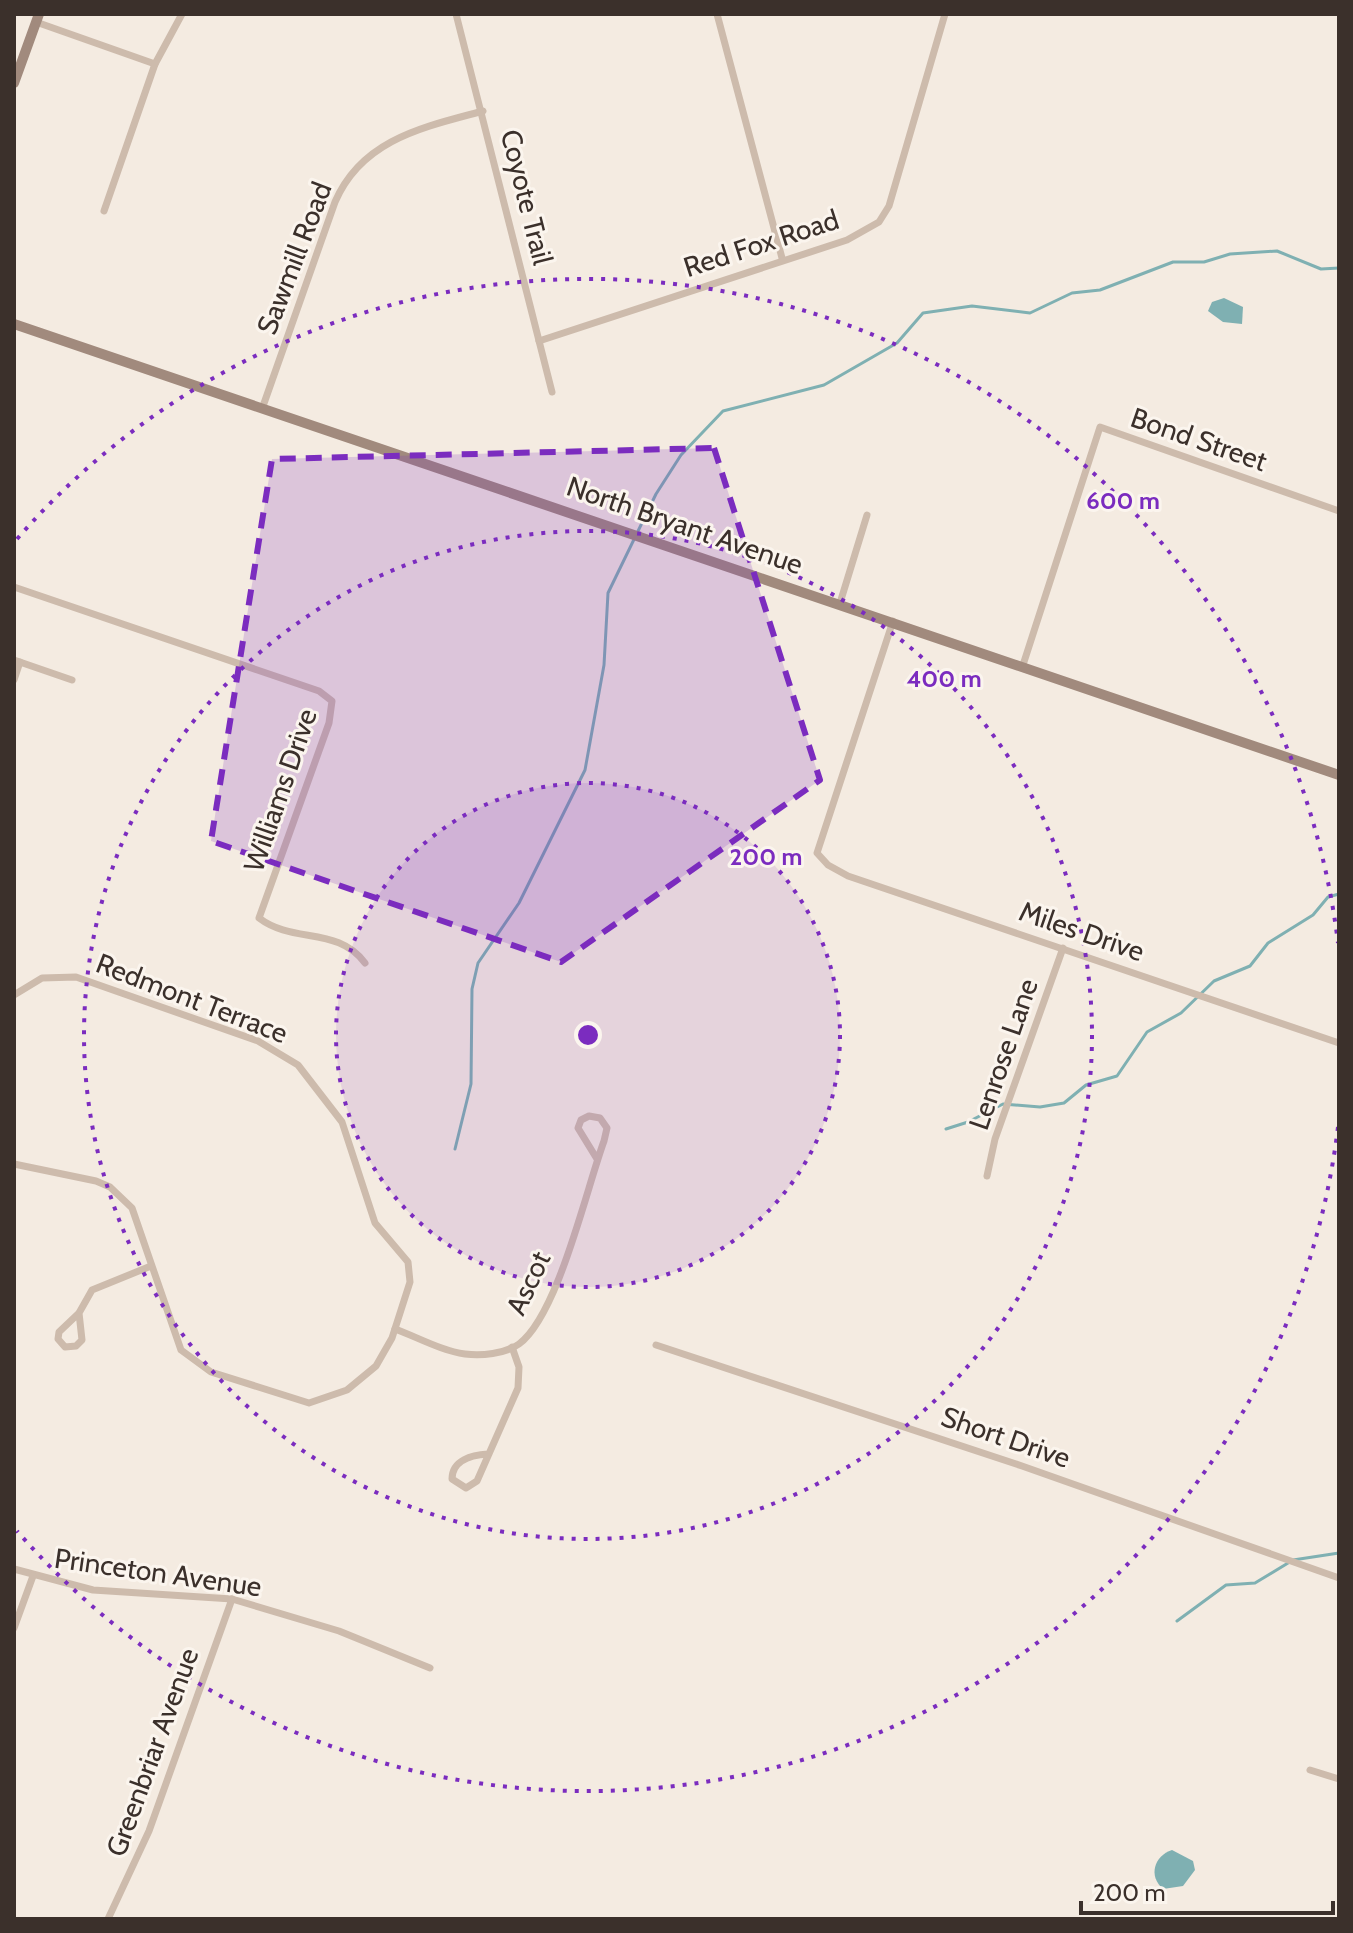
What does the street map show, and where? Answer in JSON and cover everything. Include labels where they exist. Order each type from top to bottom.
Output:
[{"type":"street","points":[[104,211],[155,64],[182,14]]},
{"type":"street","name":"Coyote Trail","points":[[456,14],[552,392]]},
{"type":"street","points":[[717,14],[782,258]]},
{"type":"street","name":"Red Fox Road","points":[[539,341],[782,258],[847,240],[879,222],[889,206],[945,14]]},
{"type":"street","points":[[14,83],[37,18],[155,64]]},
{"type":"street","name":"Sawmill Road","points":[[262,409],[335,202],[353,171],[381,147],[411,130],[483,111]]},
{"type":"street","name":"North Bryant Avenue","points":[[14,324],[1339,775]]},
{"type":"street","name":"Bond Street","points":[[1023,665],[1100,427],[1339,511]]},
{"type":"street","points":[[840,603],[867,515]]},
{"type":"street","name":"Williams Drive","points":[[14,587],[319,691],[332,701],[329,723],[259,918],[275,930],[340,941],[365,963]]},
{"type":"street","name":"Miles Drive","points":[[893,621],[817,853],[828,865],[848,876],[1339,1043]]},
{"type":"street","points":[[14,680],[17,661],[72,680]]},
{"type":"street","name":"Lenrose Lane","points":[[987,1176],[995,1139],[1063,948]]},
{"type":"street","name":"Redmont Terrace","points":[[14,995],[42,978],[76,977],[258,1041],[298,1065],[342,1122],[375,1223],[408,1262],[410,1282],[395,1329]]},
{"type":"street","name":"Ascot","points":[[395,1329],[463,1354],[504,1351],[533,1330],[551,1299],[597,1159],[607,1128],[600,1118],[589,1116],[581,1120],[578,1128],[597,1159]]},
{"type":"street","points":[[14,1164],[87,1178],[110,1187],[132,1208],[181,1350],[211,1372],[309,1403],[347,1390],[376,1366],[395,1329]]},
{"type":"street","points":[[79,1313],[82,1340],[73,1348],[65,1347],[58,1339],[59,1332],[79,1313],[92,1290],[151,1266]]},
{"type":"street","name":"Short Drive","points":[[656,1345],[1022,1466],[1339,1578]]},
{"type":"street","points":[[488,1454],[461,1461],[452,1472],[452,1479],[458,1485],[472,1486],[488,1454],[518,1388],[519,1367],[512,1347]]},
{"type":"street","name":"Princeton Avenue","points":[[14,1569],[93,1590],[232,1599],[339,1631],[430,1668]]},
{"type":"street","points":[[14,1628],[33,1576]]},
{"type":"street","name":"Greenbriar Avenue","points":[[108,1919],[149,1831],[232,1599]]},
{"type":"street","points":[[1310,1770],[1339,1779]]},
{"type":"highlighted area","points":[[714,448],[820,780],[561,962],[211,841],[272,459]]},
{"type":"water","points":[[1224,298],[1243,307],[1242,324],[1223,322],[1208,311],[1212,302]]},
{"type":"water","points":[[1172,1850],[1193,1861],[1195,1870],[1183,1886],[1163,1889],[1158,1884],[1155,1867],[1161,1857]]},
{"type":"waterway","points":[[455,1149],[471,1084],[472,989],[478,963],[519,903],[585,770],[604,665],[608,593],[656,494],[681,455],[723,411],[824,385],[897,343],[923,313],[972,306],[1030,313],[1072,293],[1100,290],[1173,262],[1204,262],[1230,254],[1277,251],[1321,269],[1339,268]]},
{"type":"waterway","points":[[946,1129],[968,1122],[1003,1104],[1040,1107],[1064,1103],[1086,1085],[1117,1076],[1147,1032],[1181,1013],[1214,981],[1250,966],[1268,943],[1313,915],[1328,897],[1339,894]]},
{"type":"waterway","points":[[1177,1621],[1226,1585],[1255,1583],[1293,1560],[1339,1553]]}]
